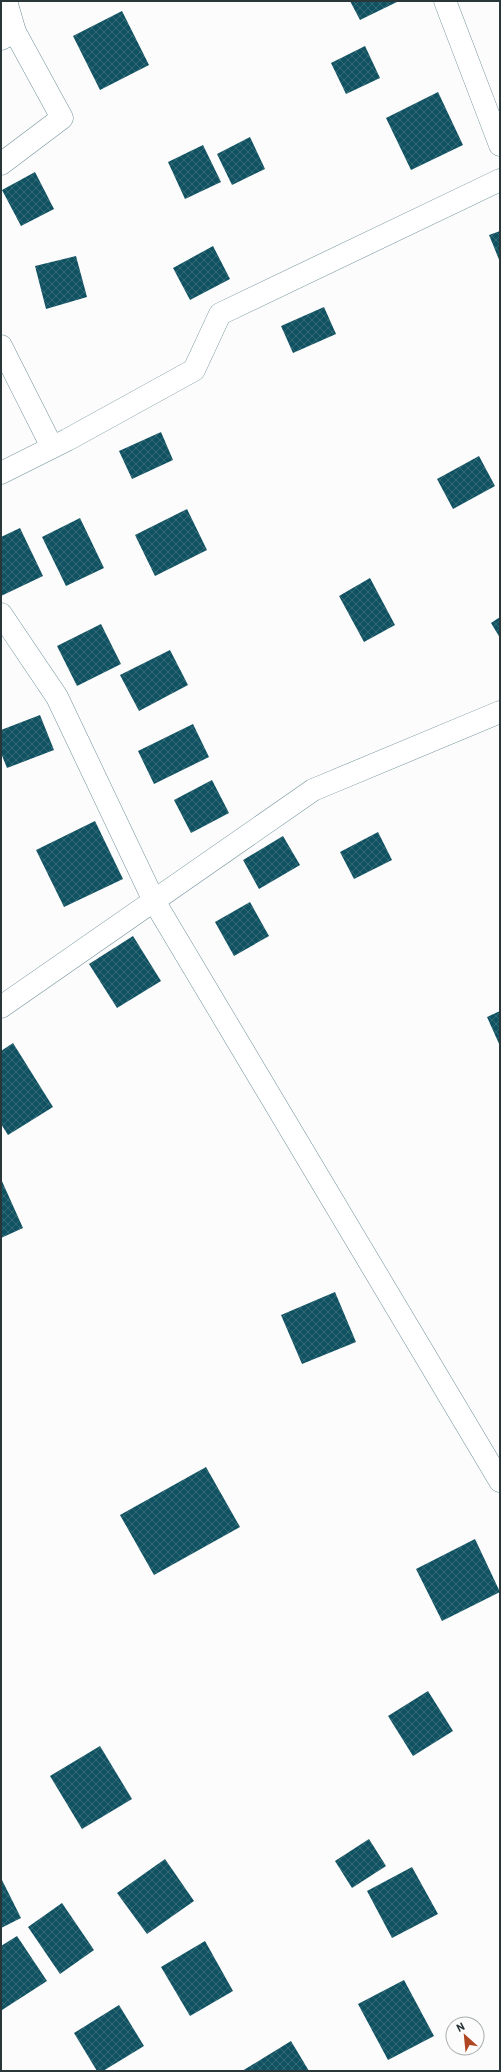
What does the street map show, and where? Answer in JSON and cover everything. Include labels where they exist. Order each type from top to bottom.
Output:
[{"type":"street","points":[[1,164],[62,118],[8,36],[6,1]]},
{"type":"street","points":[[445,1],[500,144]]},
{"type":"street","points":[[1,473],[52,448],[194,370],[220,314],[500,180]]},
{"type":"street","points":[[1,346],[52,448]]},
{"type":"street","points":[[1,614],[57,697],[154,901],[500,1481]]},
{"type":"street","points":[[1,1007],[313,790],[500,712]]},
{"type":"building","points":[[350,1],[399,1],[360,20]]},
{"type":"building","points":[[122,11],[149,65],[100,90],[73,36]]},
{"type":"building","points":[[365,46],[380,78],[346,94],[331,63]]},
{"type":"building","points":[[438,92],[463,145],[411,170],[386,118]]},
{"type":"building","points":[[250,137],[265,169],[232,185],[217,154]]},
{"type":"building","points":[[203,145],[221,182],[185,199],[168,162]]},
{"type":"building","points":[[35,172],[54,209],[21,226],[2,190]]},
{"type":"building","points":[[500,231],[500,262],[489,235]]},
{"type":"building","points":[[213,246],[230,279],[190,300],[173,268]]},
{"type":"building","points":[[76,256],[87,297],[46,309],[35,266]]},
{"type":"building","points":[[324,307],[336,334],[293,353],[281,326]]},
{"type":"building","points":[[161,432],[173,460],[132,479],[119,451]]},
{"type":"building","points":[[479,456],[495,486],[453,509],[437,479]]},
{"type":"building","points":[[187,509],[207,550],[155,576],[135,535]]},
{"type":"building","points":[[80,518],[104,568],[66,586],[42,537]]},
{"type":"building","points":[[20,528],[43,576],[1,596],[1,537]]},
{"type":"building","points":[[370,578],[395,625],[364,642],[339,596]]},
{"type":"building","points":[[500,617],[500,638],[491,623]]},
{"type":"building","points":[[101,624],[121,664],[77,686],[57,646]]},
{"type":"building","points":[[170,650],[188,685],[139,711],[120,675]]},
{"type":"building","points":[[40,715],[54,750],[7,768],[1,753],[1,730]]},
{"type":"building","points":[[193,724],[209,757],[154,784],[138,751]]},
{"type":"building","points":[[212,780],[229,813],[191,833],[174,800]]},
{"type":"building","points":[[95,821],[123,879],[64,907],[36,850]]},
{"type":"building","points":[[378,832],[392,860],[354,879],[340,852]]},
{"type":"building","points":[[283,836],[300,865],[259,889],[243,860]]},
{"type":"building","points":[[250,902],[269,936],[234,956],[215,922]]},
{"type":"building","points":[[133,936],[161,981],[117,1008],[89,964]]},
{"type":"building","points":[[500,1011],[500,1046],[487,1017]]},
{"type":"building","points":[[13,1043],[53,1107],[8,1135],[1,1124],[1,1051]]},
{"type":"building","points":[[1,1179],[23,1228],[1,1238]]},
{"type":"building","points":[[335,1292],[356,1342],[302,1364],[281,1315]]},
{"type":"building","points":[[206,1467],[240,1527],[154,1575],[120,1515]]},
{"type":"building","points":[[475,1539],[500,1592],[442,1621],[416,1569]]},
{"type":"building","points":[[428,1691],[453,1731],[413,1756],[388,1716]]},
{"type":"building","points":[[100,1746],[132,1799],[82,1829],[50,1776]]},
{"type":"building","points":[[369,1839],[386,1866],[352,1888],[335,1861]]},
{"type":"building","points":[[165,1859],[194,1901],[147,1934],[117,1893]]},
{"type":"building","points":[[412,1867],[438,1914],[392,1938],[367,1891]]},
{"type":"building","points":[[1,1878],[21,1918],[1,1928]]},
{"type":"building","points":[[62,1903],[94,1950],[60,1974],[28,1927]]},
{"type":"building","points":[[17,1936],[47,1981],[2,2010],[1,1946]]},
{"type":"building","points":[[205,1941],[233,1991],[190,2016],[161,1967]]},
{"type":"building","points":[[404,1980],[434,2036],[388,2060],[358,2004]]},
{"type":"building","points":[[119,2005],[144,2046],[103,2071],[97,2071],[74,2033]]},
{"type":"building","points":[[291,2041],[309,2071],[242,2071]]}]
